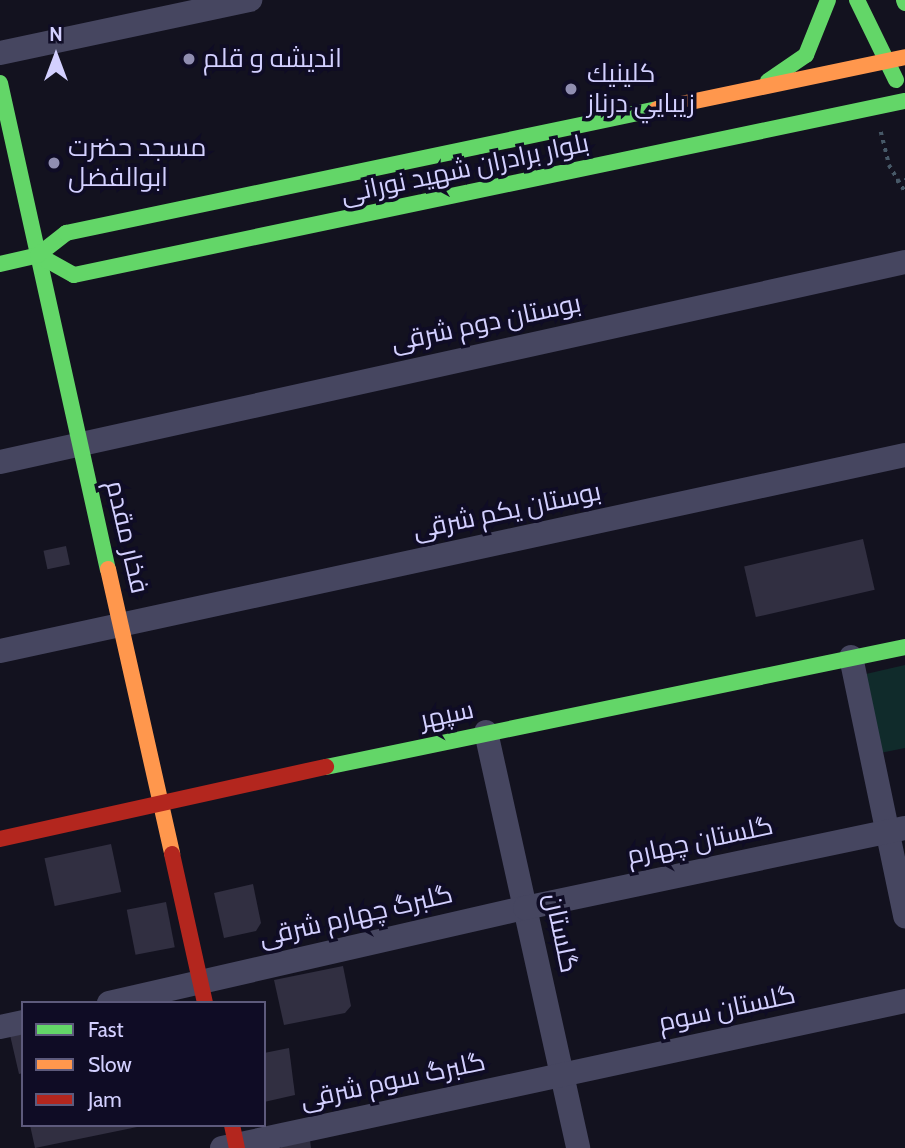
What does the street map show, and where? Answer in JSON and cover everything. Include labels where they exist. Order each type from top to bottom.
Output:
[{"type":"main road","points":[[750,91],[806,55],[828,0]]},
{"type":"main road","points":[[857,0],[905,99]]},
{"type":"main road","name":"بلوار برادران شهید نورانی","points":[[38,255],[74,275],[518,161],[750,91],[905,57]]},
{"type":"main road","name":"فخار مقدم","points":[[0,83],[203,993]]},
{"type":"main road","name":"بلوار برادران شهید نورانی","points":[[0,264],[38,255],[66,233],[905,99]]},
{"type":"main road","name":"سپهر","points":[[0,839],[486,732],[905,647]]},
{"type":"street","points":[[0,53],[250,0]]},
{"type":"street","name":"بوستان دوم شرقی","points":[[0,462],[905,262]]},
{"type":"street","name":"بوستان یکم شرقی","points":[[0,651],[905,455]]},
{"type":"street","points":[[851,657],[896,830],[905,916]]},
{"type":"street","name":"گلستان","points":[[486,732],[578,1148]]},
{"type":"street","name":"گلستان چهارم","points":[[525,908],[896,830]]},
{"type":"street","name":"گلبرگ چهارم شرقی","points":[[128,1001],[203,993],[525,908]]},
{"type":"street","name":"گلستان سوم","points":[[561,1074],[905,1001]]},
{"type":"street","points":[[0,1027],[21,1022]]},
{"type":"street","name":"گلبرگ سوم شرقی","points":[[232,1141],[561,1074]]},
{"type":"path","points":[[878,120],[889,165],[896,181],[905,180]]},
{"type":"path","points":[[889,165],[905,192]]},
{"type":"green space","points":[[905,665],[905,748],[880,753],[866,674]]},
{"type":"building","points":[[863,539],[875,590],[756,617],[744,566]]},
{"type":"building","points":[[66,546],[70,565],[47,569],[44,551]]},
{"type":"building","points":[[111,844],[121,892],[55,906],[44,858]]},
{"type":"building","points":[[253,884],[261,923],[256,931],[224,938],[214,893]]},
{"type":"building","points":[[166,902],[175,947],[136,955],[127,910]]},
{"type":"building","points":[[343,966],[351,1006],[345,1013],[284,1025],[274,980]]},
{"type":"building","points":[[21,1032],[21,1074],[19,1074],[10,1035]]},
{"type":"building","points":[[289,1048],[295,1095],[266,1102],[266,1053]]},
{"type":"building","points":[[30,1127],[137,1127],[35,1148]]},
{"type":"building","points":[[310,1140],[311,1148],[281,1148],[281,1147]]},
{"type":"traffic: fast","points":[[768,81],[806,55],[828,0]]},
{"type":"traffic: fast","points":[[857,0],[896,80]]},
{"type":"traffic: fast","points":[[0,83],[108,569]]},
{"type":"traffic: fast","points":[[38,255],[74,275],[905,101]]},
{"type":"traffic: fast","points":[[0,264],[38,255],[66,233],[657,109]]},
{"type":"traffic: fast","points":[[326,767],[905,647]]},
{"type":"traffic: slow","points":[[657,109],[905,57]]},
{"type":"traffic: slow","points":[[108,569],[172,854]]},
{"type":"traffic: jam","points":[[0,839],[326,767]]},
{"type":"traffic: jam","points":[[172,854],[205,1001]]},
{"type":"traffic: jam","points":[[232,1127],[237,1148]]},
{"type":"place","name":"اندیشه و قلم","points":[[189,59]]},
{"type":"place","name":"كلينيك زيبايي درناز","points":[[571,89]]},
{"type":"place","name":"مسجد حضرت ابوالفضل","points":[[54,163]]}]
